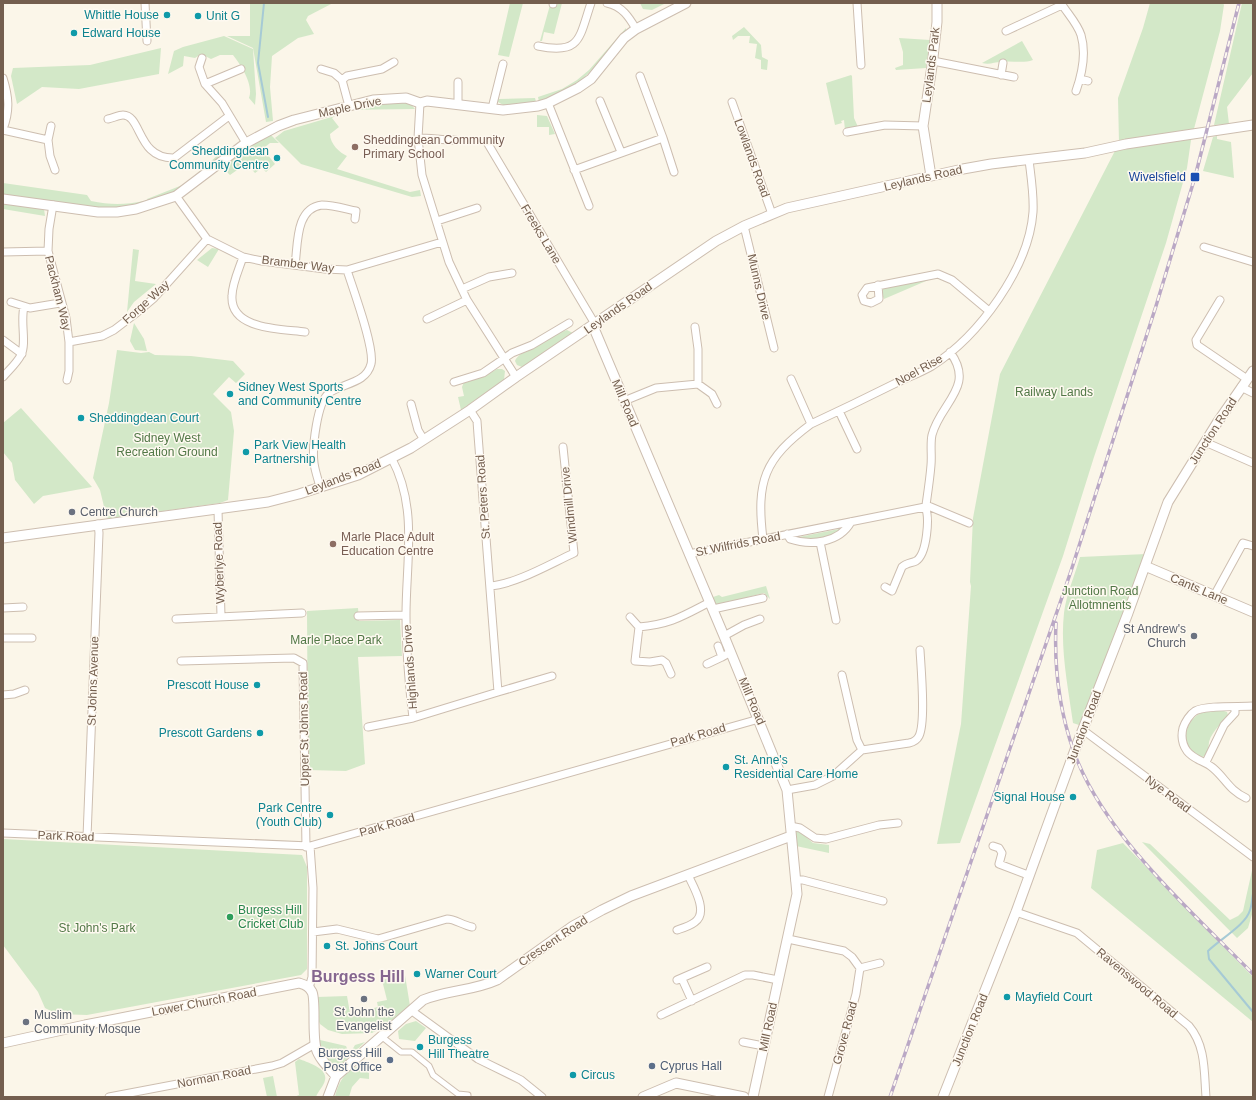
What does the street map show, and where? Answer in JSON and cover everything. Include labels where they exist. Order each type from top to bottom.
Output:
[{"type":"street","points":[[145,3],[147,41]]},
{"type":"street","points":[[538,46],[562,49],[574,44],[579,37],[591,3]]},
{"type":"street","points":[[607,3],[617,6],[628,16],[636,29]]},
{"type":"street","name":"Maple Drive","points":[[3,199],[98,212],[117,212],[145,206],[176,196],[246,143],[278,126],[294,120],[373,100],[406,98],[420,103],[427,101],[511,109],[548,103],[578,88],[591,79],[624,38],[636,29],[686,3]]},
{"type":"street","points":[[857,3],[861,66]]},
{"type":"street","name":"Leylands Park","points":[[931,176],[923,126],[933,62],[937,22],[936,3]]},
{"type":"street","points":[[1006,31],[1062,4],[1080,35],[1083,54],[1080,79],[1076,90]]},
{"type":"street","points":[[202,58],[200,67],[205,84],[222,103],[246,143]]},
{"type":"street","points":[[342,80],[347,76],[388,66],[394,62]]},
{"type":"street","points":[[933,62],[1014,78]]},
{"type":"street","points":[[1001,75],[1003,63]]},
{"type":"street","points":[[492,108],[503,64]]},
{"type":"street","points":[[205,84],[241,69]]},
{"type":"street","points":[[321,69],[334,73],[342,80],[349,106]]},
{"type":"street","points":[[640,76],[674,172]]},
{"type":"street","points":[[3,78],[9,110],[3,130],[48,140]]},
{"type":"street","points":[[1080,79],[1088,81]]},
{"type":"street","points":[[458,82],[458,104]]},
{"type":"street","points":[[600,100],[621,152]]},
{"type":"street","name":"Lowlands Road","points":[[732,102],[772,214]]},
{"type":"street","points":[[420,103],[418,138],[422,175],[449,262],[467,300],[516,376]]},
{"type":"street","points":[[548,103],[589,206]]},
{"type":"street","points":[[108,119],[124,115],[131,118],[152,153],[163,158],[174,158],[229,116]]},
{"type":"street","points":[[847,132],[885,125],[923,126]]},
{"type":"street","name":"Leylands Road","points":[[3,538],[268,502],[358,474],[392,459],[424,440],[694,256],[744,226],[787,208],[991,164],[1085,153],[1126,144],[1253,125]]},
{"type":"street","points":[[51,126],[48,140],[50,156],[55,170]]},
{"type":"street","points":[[418,138],[430,138],[443,141],[455,140]]},
{"type":"street","points":[[574,170],[663,138]]},
{"type":"street","name":"Freeks Lane","points":[[488,144],[594,325]]},
{"type":"street","name":"Noel Rise","points":[[763,539],[761,495],[766,472],[777,453],[811,424],[931,366],[950,352],[970,334],[1007,286],[1019,261],[1029,232],[1033,212],[1029,160]]},
{"type":"street","name":"Bramber Way","points":[[176,196],[207,239],[243,257],[325,269],[347,270],[442,242]]},
{"type":"street","name":"Packham Way","points":[[53,205],[48,233],[48,251],[60,303],[66,318],[70,342],[70,371],[67,380]]},
{"type":"street","points":[[295,265],[302,219],[310,210],[324,205],[356,211],[355,219]]},
{"type":"street","points":[[437,221],[477,208]]},
{"type":"street","name":"Munns Drive","points":[[744,226],[774,348]]},
{"type":"street","name":"Forge Way","points":[[70,342],[102,336],[114,330],[154,298],[207,239]]},
{"type":"street","points":[[1204,247],[1253,262]]},
{"type":"street","points":[[3,252],[48,251]]},
{"type":"street","points":[[243,257],[232,294],[234,310],[242,319],[252,324],[305,332]]},
{"type":"street","points":[[320,487],[314,462],[319,411],[322,401],[330,392],[357,381],[365,374],[371,365],[370,349],[347,270]]},
{"type":"street","points":[[462,289],[489,277],[512,273]]},
{"type":"street","points":[[878,285],[931,274],[945,275],[989,311]]},
{"type":"street","points":[[427,318],[467,300]]},
{"type":"street","points":[[1220,300],[1196,340],[1197,345],[1247,379]]},
{"type":"street","points":[[11,302],[24,307],[60,303]]},
{"type":"street","points":[[3,377],[22,354],[23,344],[21,319],[24,307]]},
{"type":"street","points":[[454,382],[483,373],[505,358],[569,323]]},
{"type":"street","name":"Mill Road","points":[[594,325],[624,401],[731,652],[787,790],[796,894],[788,939],[753,1097]]},
{"type":"street","points":[[695,327],[698,349],[698,384]]},
{"type":"street","points":[[3,340],[22,354]]},
{"type":"street","points":[[885,587],[892,592],[902,567],[916,560],[920,556],[928,525],[928,513],[925,506],[931,466],[932,436],[936,425],[958,387],[960,372],[958,363],[950,352]]},
{"type":"street","name":"Junction Road","points":[[943,1097],[1016,912],[1028,875],[1168,502],[1205,442],[1253,371]]},
{"type":"street","points":[[791,379],[811,424]]},
{"type":"street","points":[[624,401],[656,388],[698,384],[712,394],[717,404]]},
{"type":"street","points":[[1241,387],[1253,393]]},
{"type":"street","points":[[411,404],[418,430],[424,440]]},
{"type":"street","name":"St. Peters Road","points":[[470,410],[477,421],[498,692]]},
{"type":"street","points":[[839,411],[857,449]]},
{"type":"street","points":[[1205,442],[1253,463]]},
{"type":"street","name":"Windmill Drive","points":[[490,586],[498,586],[521,577],[574,553],[564,447]]},
{"type":"street","name":"Highlands Drive","points":[[392,459],[404,487],[408,512],[409,564],[406,615],[407,664],[413,718]]},
{"type":"street","points":[[925,506],[969,523]]},
{"type":"street","name":"St Wilfrids Road","points":[[689,554],[925,506]]},
{"type":"street","name":"Wyberlye Road","points":[[218,510],[221,616]]},
{"type":"street","name":"St Wilfrids Road","points":[[787,534],[790,539],[799,542],[820,542],[840,534],[852,522]]},
{"type":"street","name":"St Johns Avenue","points":[[87,837],[99,533],[98,524]]},
{"type":"street","points":[[820,542],[836,620]]},
{"type":"street","points":[[1214,596],[1243,543],[1253,546]]},
{"type":"street","name":"Cants Lane","points":[[1145,566],[1253,612]]},
{"type":"street","points":[[639,627],[661,625],[711,605],[763,598]]},
{"type":"street","points":[[3,608],[23,607]]},
{"type":"street","name":"Wyberlye Road","points":[[176,619],[302,613]]},
{"type":"street","name":"Highlands Drive","points":[[358,616],[406,615]]},
{"type":"street","points":[[630,617],[639,627]]},
{"type":"street","points":[[724,636],[744,625],[760,619]]},
{"type":"street","points":[[639,627],[637,633],[639,641],[632,662],[662,660],[666,663],[671,674]]},
{"type":"street","points":[[3,638],[32,638]]},
{"type":"street","points":[[718,646],[722,657]]},
{"type":"street","points":[[787,790],[815,785],[833,776],[862,750],[910,743],[918,738],[921,730],[923,697],[920,650]]},
{"type":"street","points":[[707,664],[731,652]]},
{"type":"street","name":"Upper St Johns Road","points":[[181,661],[294,658],[303,663],[308,846]]},
{"type":"street","points":[[368,727],[413,718],[552,676]]},
{"type":"street","points":[[842,676],[857,740],[862,750]]},
{"type":"street","points":[[3,695],[14,694],[25,690]]},
{"type":"street","points":[[1246,798],[1234,792],[1206,762],[1193,757],[1186,750],[1182,735],[1188,719],[1194,712],[1203,708],[1253,706]]},
{"type":"street","points":[[1206,762],[1224,725],[1235,713],[1235,707]]},
{"type":"street","name":"Park Road","points":[[3,833],[308,846],[759,719]]},
{"type":"street","name":"Nye Road","points":[[1083,730],[1253,857]]},
{"type":"street","points":[[790,826],[800,828],[815,838],[826,839],[879,825],[898,823]]},
{"type":"street","name":"Crescent Road","points":[[336,1076],[423,1000],[485,986],[497,980],[573,926],[630,896],[791,836]]},
{"type":"street","points":[[308,846],[313,888],[312,976],[309,988],[313,993],[315,1044],[323,1061],[336,1076],[328,1097]]},
{"type":"street","points":[[992,846],[999,848],[1002,853],[998,867],[1028,875]]},
{"type":"street","points":[[678,930],[696,922],[700,916],[700,905],[688,875]]},
{"type":"street","points":[[795,880],[803,880],[883,901]]},
{"type":"street","name":"Ravenswood Road","points":[[1016,912],[1077,933],[1189,1026],[1195,1034],[1201,1048],[1206,1097]]},
{"type":"street","points":[[313,932],[337,929],[378,939],[447,919],[452,919],[462,925],[472,926]]},
{"type":"street","points":[[788,939],[844,951],[852,956],[860,968],[880,963]]},
{"type":"street","points":[[692,1001],[679,980],[707,967]]},
{"type":"street","name":"Grove Road","points":[[828,1097],[856,994],[860,968]]},
{"type":"street","points":[[661,1015],[745,975],[778,980]]},
{"type":"street","name":"Lower Church Road","points":[[3,1042],[299,983],[309,988]]},
{"type":"street","points":[[412,1011],[478,1059],[520,1080],[542,1097]]},
{"type":"street","points":[[381,1036],[401,1052],[412,1052],[429,1066],[432,1075],[458,1096],[468,1095],[468,1097]]},
{"type":"street","points":[[743,1042],[764,1046]]},
{"type":"street","name":"Norman Road","points":[[109,1097],[272,1066],[282,1063],[315,1044]]},
{"type":"street","points":[[643,1097],[676,1083],[744,1097]]},
{"type":"green space","points":[[250,3],[333,3],[308,16],[306,20],[314,34],[298,38],[272,56],[270,87],[273,121],[266,122],[253,48],[227,36],[250,36]]},
{"type":"green space","points":[[510,3],[523,3],[509,57],[498,55]]},
{"type":"green space","points":[[558,3],[562,3],[554,34],[544,32],[542,41],[540,41],[550,5],[557,6]]},
{"type":"green space","points":[[640,3],[666,3],[652,10],[643,9]]},
{"type":"green space","name":"Railway Lands","points":[[1150,3],[1223,3],[1224,5],[1220,31],[1191,140],[1187,168],[1166,243],[1094,457],[1063,556],[960,843],[937,844],[961,724],[971,586],[973,518],[1000,374],[1119,143],[1118,98],[1143,28]]},
{"type":"green space","points":[[1242,3],[1253,3],[1253,73],[1227,107],[1229,124],[1214,125]]},
{"type":"green space","points":[[744,27],[761,45],[762,57],[768,60],[767,70],[761,69],[761,60],[755,58],[757,44],[749,43],[750,36],[738,36],[733,40],[732,36]]},
{"type":"green space","points":[[626,28],[626,34],[579,83],[563,92],[539,102],[538,97],[562,89],[577,80],[589,70]]},
{"type":"green space","points":[[224,36],[253,49],[256,94],[255,105],[249,98],[250,87],[246,75],[233,55],[220,55],[211,59],[201,54],[195,58],[184,56],[183,66],[168,74],[174,51],[183,47]]},
{"type":"green space","points":[[899,38],[930,40],[926,68],[896,70],[895,68],[903,65],[903,52]]},
{"type":"green space","points":[[1022,41],[1033,60],[1025,62],[982,63]]},
{"type":"green space","points":[[161,48],[159,74],[79,89],[42,87],[17,104],[11,76],[13,68],[90,65]]},
{"type":"green space","points":[[851,75],[854,118],[858,127],[845,130],[844,120],[841,121],[842,123],[835,125],[826,83]]},
{"type":"green space","points":[[535,98],[536,102],[505,106],[498,102],[498,99]]},
{"type":"green space","points":[[408,101],[415,109],[340,110],[378,102]]},
{"type":"green space","points":[[537,115],[547,116],[555,134],[549,135],[549,127],[537,127]]},
{"type":"green space","points":[[335,116],[332,118],[339,127],[330,134],[330,138],[336,148],[347,156],[337,169],[410,192],[420,190],[421,196],[412,197],[301,164],[275,138],[284,131]]},
{"type":"green space","points":[[269,133],[279,143],[270,143],[265,147],[269,152],[267,154],[275,164],[266,172],[262,168],[255,173],[245,162],[239,167],[240,168],[230,175],[227,172],[226,166],[235,154]]},
{"type":"green space","points":[[1217,136],[1217,139],[1231,142],[1234,178],[1203,171],[1213,137]]},
{"type":"green space","points":[[228,153],[177,191],[148,202],[147,199],[185,184],[218,155]]},
{"type":"green space","points":[[3,183],[87,195],[91,201],[111,204],[144,201],[145,203],[120,208],[100,208],[3,194]]},
{"type":"green space","points":[[3,203],[44,209],[45,216],[3,209]]},
{"type":"green space","points":[[212,248],[219,249],[208,267],[197,260]]},
{"type":"green space","points":[[133,249],[139,250],[135,281],[156,284],[134,302],[127,312]]},
{"type":"green space","points":[[933,278],[884,299],[881,292],[882,288]]},
{"type":"green space","points":[[134,323],[144,339],[147,351],[135,350],[130,341]]},
{"type":"green space","points":[[567,330],[573,333],[528,364],[522,367],[517,365],[515,361],[523,352],[547,338]]},
{"type":"green space","name":"Sidney West Recreation Ground","points":[[117,350],[141,353],[149,352],[155,355],[191,356],[233,361],[245,374],[236,383],[229,377],[213,394],[231,412],[234,431],[228,500],[220,503],[107,519],[100,490],[93,478],[109,403]]},
{"type":"green space","points":[[497,369],[502,369],[505,371],[504,380],[461,410],[458,397],[464,396],[462,387],[464,382],[485,376]]},
{"type":"green space","points":[[21,408],[92,487],[43,496],[34,504],[15,480],[12,463],[3,452],[3,423]]},
{"type":"green space","points":[[844,528],[826,537],[807,539],[794,538]]},
{"type":"green space","name":"Junction Road Allotmnents","points":[[1146,554],[1135,586],[1079,725],[1073,723],[1065,668],[1063,627],[1067,599],[1080,557]]},
{"type":"green space","points":[[766,586],[770,599],[764,593],[716,605],[713,597],[719,595],[722,597]]},
{"type":"green space","name":"Marle Place Park","points":[[358,608],[359,621],[400,620],[402,656],[358,657],[365,764],[346,771],[308,770],[307,611]]},
{"type":"green space","points":[[1209,711],[1227,712],[1228,715],[1214,731],[1210,740],[1209,750],[1203,757],[1190,751],[1187,746],[1186,733],[1191,721],[1202,713]]},
{"type":"green space","points":[[796,830],[798,830],[813,843],[829,845],[829,853],[796,846]]},
{"type":"green space","name":"St John's Park","points":[[3,839],[302,855],[307,867],[307,969],[301,975],[87,1015],[57,1014],[45,1008],[38,992],[3,945]]},
{"type":"green space","points":[[1142,842],[1150,844],[1230,920],[1238,916],[1243,911],[1253,866],[1253,911],[1248,928],[1237,938]]},
{"type":"green space","points":[[1123,843],[1253,977],[1253,1022],[1091,888],[1097,850]]},
{"type":"green space","points":[[405,975],[410,1006],[393,1022],[372,1033],[342,1034],[328,1030],[320,1024],[317,1017],[317,997],[347,996],[350,1013],[354,1013],[355,1015],[358,1014],[358,1012],[366,1010],[367,1014],[375,1012],[374,1008],[378,1007],[377,1002],[387,1000],[382,980]]},
{"type":"green space","points":[[416,1021],[426,1028],[415,1041],[399,1039],[398,1031],[406,1024]]},
{"type":"green space","points":[[320,1040],[346,1046],[348,1051],[352,1050],[355,1045],[365,1042],[341,1065],[333,1067],[322,1053],[318,1042]]},
{"type":"green space","points":[[299,1059],[316,1066],[325,1076],[325,1080],[316,1097],[294,1097],[299,1095],[295,1062]]},
{"type":"green space","points":[[360,1066],[369,1073],[369,1079],[360,1078],[352,1087],[349,1097],[335,1097],[338,1087],[346,1074],[350,1070]]},
{"type":"green space","points":[[273,1076],[277,1097],[267,1097],[263,1078]]},
{"type":"waterway","points":[[264,3],[258,63],[268,117]]},
{"type":"waterway","points":[[1253,894],[1252,904],[1248,916],[1232,932],[1208,951],[1209,959],[1253,1012]]},
{"type":"railway","points":[[890,1097],[1071,571],[1156,306],[1195,177],[1239,3]]},
{"type":"railway","points":[[1056,623],[1056,656],[1061,704],[1074,752],[1088,783],[1106,813],[1152,871],[1253,974]]},
{"type":"place","name":"Whittle House","points":[[167,15]]},
{"type":"place","name":"Unit G","points":[[198,16]]},
{"type":"place","name":"Edward House","points":[[74,33]]},
{"type":"place","name":"Sheddingdean Community Primary School","points":[[355,147]]},
{"type":"place","name":"Sheddingdean Community Centre","points":[[277,158]]},
{"type":"place","name":"Wivelsfield","points":[[1195,177]]},
{"type":"place","name":"Sidney West Sports and Community Centre","points":[[230,394]]},
{"type":"place","name":"Sheddingdean Court","points":[[81,418]]},
{"type":"place","name":"Park View Health Partnership","points":[[246,452]]},
{"type":"place","name":"Centre Church","points":[[72,512]]},
{"type":"place","name":"Marle Place Adult Education Centre","points":[[333,544]]},
{"type":"place","name":"St Andrew's Church","points":[[1194,636]]},
{"type":"place","name":"Prescott House","points":[[257,685]]},
{"type":"place","name":"Prescott Gardens","points":[[260,733]]},
{"type":"place","name":"St. Anne's Residential Care Home","points":[[726,767]]},
{"type":"place","name":"Signal House","points":[[1073,797]]},
{"type":"place","name":"Park Centre (Youth Club)","points":[[330,815]]},
{"type":"place","name":"Burgess Hill Cricket Club","points":[[230,917]]},
{"type":"place","name":"St. Johns Court","points":[[327,946]]},
{"type":"place","name":"Warner Court","points":[[417,974]]},
{"type":"place","name":"Mayfield Court","points":[[1007,997]]},
{"type":"place","name":"St John the Evangelist","points":[[364,999]]},
{"type":"place","name":"Muslim Community Mosque","points":[[26,1022]]},
{"type":"place","name":"Burgess Hill Theatre","points":[[420,1047]]},
{"type":"place","name":"Burgess Hill Post Office","points":[[390,1060]]},
{"type":"place","name":"Cyprus Hall","points":[[652,1066]]},
{"type":"place","name":"Circus","points":[[573,1075]]},
{"type":"district","name":"Burgess Hill","points":[[358,976]]}]
